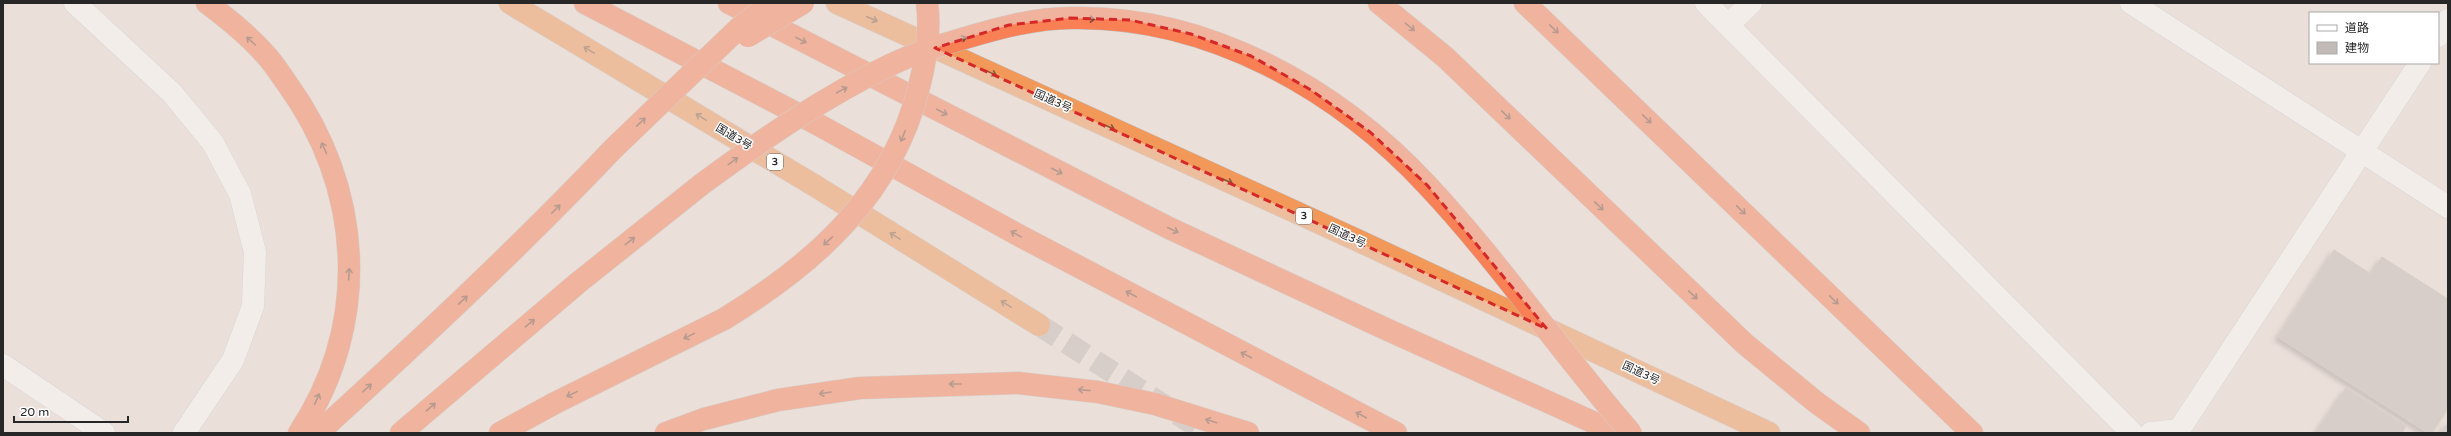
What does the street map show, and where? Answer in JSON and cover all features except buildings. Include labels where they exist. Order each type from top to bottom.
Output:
[{"type":"highway","points":[[207,3],[264,53],[302,104],[326,151],[343,204],[350,258],[346,311],[334,362],[310,416],[299,433]]},
{"type":"highway","name":"国道3号","points":[[510,3],[804,179],[1039,325]]},
{"type":"highway","points":[[585,3],[817,124],[1022,237],[1396,433]]},
{"type":"highway","points":[[729,3],[1169,228],[1388,330],[1617,433]]},
{"type":"highway","points":[[318,433],[468,296],[542,224],[613,149],[739,28],[771,3]]},
{"type":"highway","points":[[682,84],[744,38],[804,3]]},
{"type":"highway","name":"国道3号","points":[[837,3],[1366,244],[1769,433]]},
{"type":"highway","points":[[500,433],[555,403],[724,319],[767,293],[805,263],[841,230],[871,194],[895,155],[914,109],[925,63],[929,14],[927,3]]},
{"type":"highway","points":[[1380,3],[1446,56],[1745,344],[1817,403],[1859,433]]},
{"type":"highway","points":[[1525,3],[1972,433]]},
{"type":"highway","points":[[401,433],[579,282],[702,184],[777,130],[836,93],[892,64],[950,42],[1009,25],[1070,18],[1130,20],[1191,34],[1258,60],[1311,90],[1375,137],[1427,185],[1531,308],[1604,403],[1631,433]]},
{"type":"highway","points":[[666,433],[704,419],[778,400],[860,388],[1018,384],[1098,392],[1155,404],[1248,433]]},
{"type":"street","points":[[75,3],[172,93],[213,143],[240,194],[255,252],[253,306],[233,360],[184,433]]},
{"type":"street","points":[[1706,3],[2132,433]]},
{"type":"street","points":[[1728,25],[1751,3]]},
{"type":"street","points":[[2131,3],[2448,207]]},
{"type":"street","points":[[2439,34],[2448,20]]},
{"type":"street","points":[[2151,433],[2179,430],[2419,64]]},
{"type":"street","points":[[3,364],[104,433]]},
{"type":"highlighted area","points":[[1070,18],[1130,20],[1191,34],[1251,56],[1311,90],[1370,132],[1427,185],[1547,329],[935,48],[1009,25]]},
{"type":"tunnel","points":[[1039,325],[1207,433]]}]
